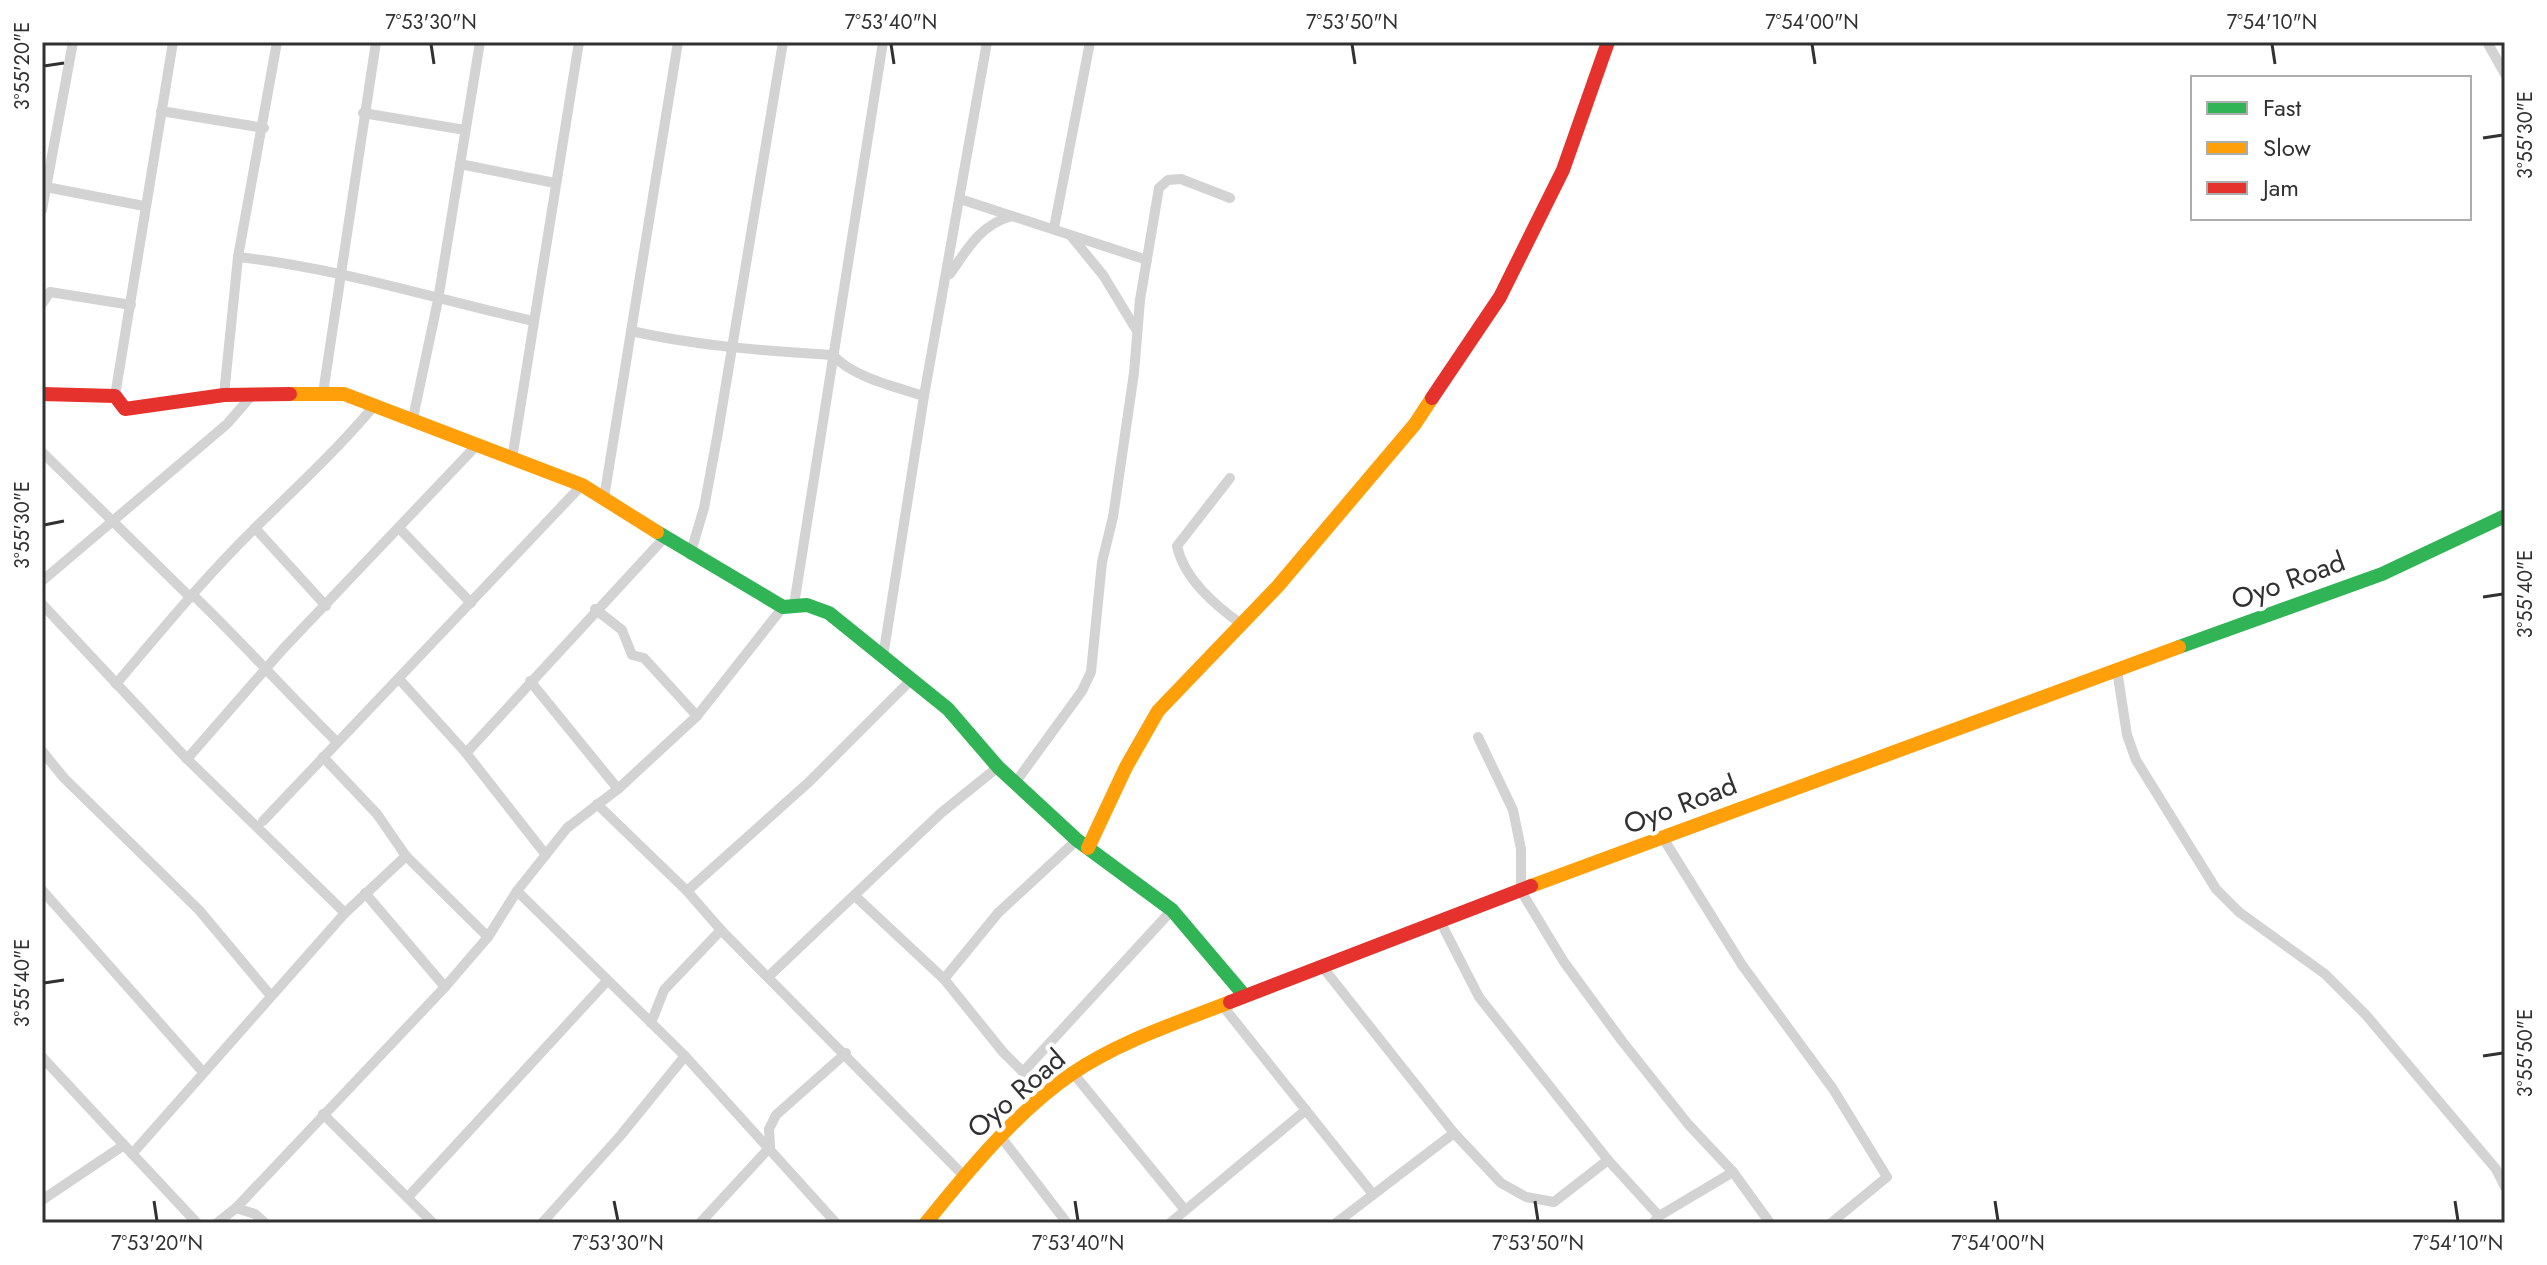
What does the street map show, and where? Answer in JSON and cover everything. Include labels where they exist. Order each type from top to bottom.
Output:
[{"type":"street","points":[[42,210],[73,42]]},
{"type":"street","points":[[173,42],[115,396],[125,409],[224,395],[344,394],[582,485],[666,536],[690,555],[788,606],[807,605],[829,613],[948,709],[998,767],[1082,844],[1172,910],[1244,995]]},
{"type":"street","points":[[224,395],[238,257],[264,128],[277,42]]},
{"type":"street","points":[[323,393],[376,42]]},
{"type":"street","points":[[413,418],[438,300],[480,42]]},
{"type":"street","points":[[512,459],[579,42]]},
{"type":"street","points":[[604,498],[678,42]]},
{"type":"street","points":[[690,555],[704,508],[783,42]]},
{"type":"street","points":[[217,1223],[236,1208],[445,987],[488,937],[517,891],[567,828],[618,789],[697,716],[788,606],[833,355],[883,42]]},
{"type":"street","points":[[883,657],[924,396],[987,42]]},
{"type":"street","points":[[1054,228],[1090,42]]},
{"type":"street","points":[[944,979],[998,913],[1082,844],[1158,711],[1313,546],[1415,424],[1500,297],[1563,170],[1608,42]]},
{"type":"street","points":[[2487,42],[2505,74]]},
{"type":"street","points":[[161,111],[264,128]]},
{"type":"street","points":[[363,113],[465,130]]},
{"type":"street","points":[[460,164],[555,183]]},
{"type":"street","points":[[1015,783],[1082,691],[1091,672],[1102,562],[1113,517],[1159,188],[1168,180],[1181,179],[1230,198]]},
{"type":"street","points":[[46,187],[144,206]]},
{"type":"street","points":[[960,199],[1147,260]]},
{"type":"street","points":[[946,279],[968,245],[981,232],[993,222],[1012,216]]},
{"type":"street","points":[[1070,234],[1103,275],[1138,332]]},
{"type":"street","points":[[238,257],[341,272],[438,300],[533,321]]},
{"type":"street","points":[[42,304],[50,292],[131,305]]},
{"type":"street","points":[[631,331],[681,343],[833,355],[842,366],[857,373],[924,396]]},
{"type":"street","points":[[42,581],[227,424],[254,393]]},
{"type":"street","points":[[42,394],[115,396]]},
{"type":"street","points":[[116,684],[190,597],[255,528],[298,489],[374,406]]},
{"type":"street","points":[[187,759],[476,446]]},
{"type":"street","points":[[42,452],[190,597],[195,597],[242,641],[266,672],[337,742]]},
{"type":"street","points":[[1230,478],[1177,546],[1180,560],[1200,589],[1241,624]]},
{"type":"street","points":[[251,821],[263,821],[582,485]]},
{"type":"street","name":"Oyo Road","points":[[926,1223],[964,1176],[1046,1095],[1073,1073],[1124,1045],[1321,965],[2382,574],[2505,516]]},
{"type":"street","points":[[255,528],[326,606]]},
{"type":"street","points":[[400,529],[471,603]]},
{"type":"street","points":[[466,753],[595,609],[666,536]]},
{"type":"street","points":[[42,604],[187,759],[345,913]]},
{"type":"street","points":[[595,609],[622,630],[632,655],[644,658],[697,716]]},
{"type":"street","points":[[2117,670],[2127,735],[2136,760],[2216,889],[2239,912],[2325,974],[2366,1015],[2496,1169],[2505,1187]]},
{"type":"street","points":[[687,891],[809,782],[912,679]]},
{"type":"street","points":[[400,680],[466,753],[546,855]]},
{"type":"street","points":[[530,681],[618,789]]},
{"type":"street","points":[[1478,737],[1513,810],[1521,849],[1521,891],[1564,962],[1622,1041],[1688,1124],[1733,1172],[1770,1223]]},
{"type":"street","points":[[42,751],[64,778],[199,910],[271,996]]},
{"type":"street","points":[[323,757],[377,814],[406,856],[488,937]]},
{"type":"street","points":[[768,977],[941,813],[998,767]]},
{"type":"street","points":[[597,804],[687,891],[721,930],[846,1053],[964,1176]]},
{"type":"street","points":[[263,821],[267,835]]},
{"type":"street","points":[[1663,838],[1742,965],[1833,1089],[1887,1177],[1831,1223]]},
{"type":"street","points":[[132,1154],[345,913],[406,856]]},
{"type":"street","points":[[42,890],[203,1072]]},
{"type":"street","points":[[517,891],[685,1056],[836,1223]]},
{"type":"street","points":[[365,893],[445,987]]},
{"type":"street","points":[[855,896],[944,979],[1046,1095]]},
{"type":"street","points":[[1023,1072],[1172,910]]},
{"type":"street","points":[[1440,921],[1479,997],[1656,1219],[1733,1172]]},
{"type":"street","points":[[651,1023],[664,990],[721,930]]},
{"type":"street","points":[[1321,965],[1454,1133],[1501,1183],[1547,1204],[1554,1202],[1608,1160]]},
{"type":"street","points":[[409,1196],[607,981]]},
{"type":"street","points":[[1222,1005],[1372,1193]]},
{"type":"street","points":[[700,1223],[770,1147],[769,1129],[776,1115],[846,1053]]},
{"type":"street","points":[[542,1223],[621,1135],[685,1056]]},
{"type":"street","points":[[42,1057],[197,1223]]},
{"type":"street","points":[[1073,1073],[1185,1210]]},
{"type":"street","points":[[1170,1223],[1306,1110]]},
{"type":"street","points":[[323,1114],[433,1223]]},
{"type":"street","points":[[1336,1223],[1454,1133]]},
{"type":"street","points":[[1001,1137],[1067,1223]]},
{"type":"street","points":[[42,1200],[124,1145]]},
{"type":"street","points":[[236,1208],[255,1214],[265,1223]]},
{"type":"traffic: fast","points":[[2179,647],[2382,574],[2505,516]]},
{"type":"traffic: fast","points":[[657,532],[783,607],[807,605],[829,613],[948,709],[998,767],[1077,840],[1172,910],[1244,995]]},
{"type":"traffic: slow","points":[[290,394],[344,394],[582,485],[657,532]]},
{"type":"traffic: slow","points":[[1088,848],[1126,767],[1158,711],[1278,586],[1415,424],[1432,398]]},
{"type":"traffic: slow","points":[[1531,886],[2179,647]]},
{"type":"traffic: slow","points":[[926,1223],[1013,1123],[1073,1073],[1129,1042],[1230,1002]]},
{"type":"traffic: jam","points":[[1432,398],[1500,297],[1563,170],[1608,42]]},
{"type":"traffic: jam","points":[[42,394],[115,396],[125,409],[224,395],[290,394]]},
{"type":"traffic: jam","points":[[1230,1002],[1531,886]]}]
